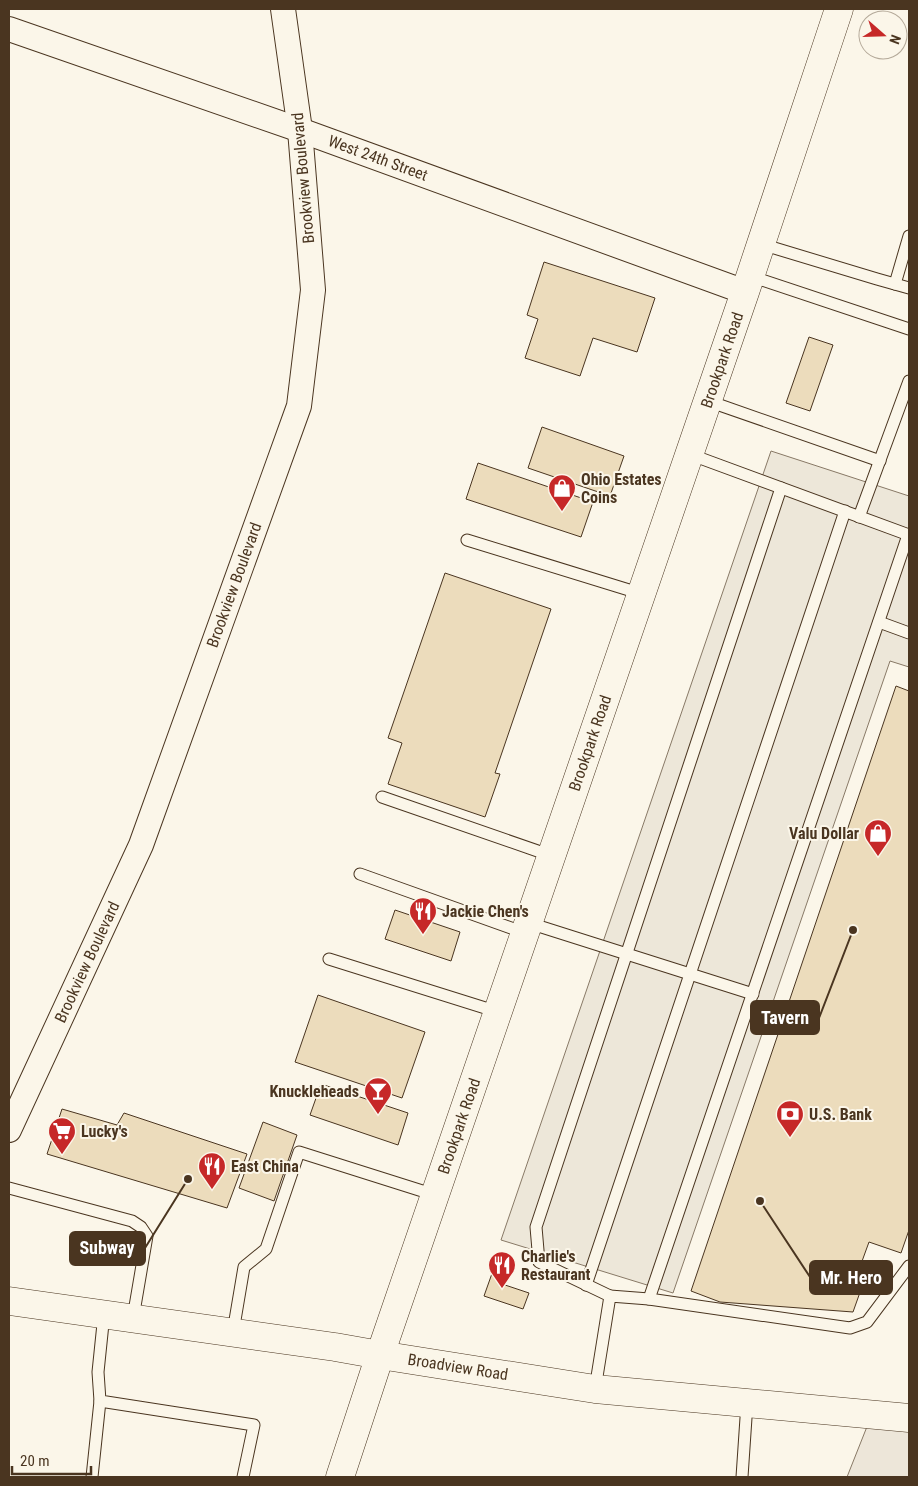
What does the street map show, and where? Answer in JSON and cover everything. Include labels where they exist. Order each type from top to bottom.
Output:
[{"type":"main road","name":"Brookpark Road","points":[[340,1477],[380,1355],[748,284],[839,9]]},
{"type":"main road","name":"Broadview Road","points":[[9,1301],[233,1332],[595,1389],[909,1418]]},
{"type":"street","name":"Brookview Boulevard","points":[[9,1130],[141,845],[299,406],[313,290],[300,130],[283,9]]},
{"type":"street","name":"West 24th Street","points":[[9,29],[748,284]]},
{"type":"lane","points":[[895,284],[909,236]]},
{"type":"lane","points":[[761,244],[909,288]]},
{"type":"lane","points":[[748,284],[909,329]]},
{"type":"lane","points":[[860,517],[909,381]]},
{"type":"lane","points":[[708,401],[880,461]]},
{"type":"lane","points":[[649,1299],[909,535],[689,454]]},
{"type":"lane","points":[[782,488],[536,1227],[540,1262],[610,1296],[649,1299],[850,1328],[867,1322],[909,1266]]},
{"type":"lane","points":[[586,1285],[845,511]]},
{"type":"lane","points":[[467,540],[642,594]]},
{"type":"lane","points":[[879,622],[909,632]]},
{"type":"lane","points":[[382,797],[552,856]]},
{"type":"lane","points":[[360,874],[527,928],[627,954],[753,994]]},
{"type":"lane","points":[[329,959],[498,1012]]},
{"type":"lane","points":[[233,1332],[244,1267],[266,1249],[300,1152],[435,1196]]},
{"type":"lane","points":[[9,1188],[132,1221],[141,1227],[147,1236],[133,1318]]},
{"type":"lane","points":[[595,1389],[610,1296]]},
{"type":"lane","points":[[92,1477],[100,1401],[98,1372],[104,1314]]},
{"type":"lane","points":[[100,1401],[254,1425],[243,1477]]},
{"type":"lane","points":[[742,1477],[747,1403]]},
{"type":"shaded area","points":[[771,451],[909,496],[909,667],[890,661],[673,1293],[501,1240]]},
{"type":"shaded area","points":[[872,1414],[909,1418],[909,1477],[847,1477]]},
{"type":"building","points":[[544,262],[655,298],[637,352],[593,338],[580,376],[525,358],[538,319],[527,315]]},
{"type":"building","points":[[809,337],[833,345],[810,411],[786,403]]},
{"type":"building","points":[[542,427],[624,456],[610,496],[528,468]]},
{"type":"building","points":[[478,463],[593,502],[581,537],[466,499]]},
{"type":"building","points":[[445,573],[551,609],[495,773],[500,774],[485,817],[388,784],[402,743],[388,738]]},
{"type":"building","points":[[896,686],[909,691],[909,1230],[901,1253],[869,1242],[861,1264],[869,1267],[853,1312],[720,1302],[691,1291]]},
{"type":"building","name":"Jackie Chen's","points":[[395,910],[460,932],[451,961],[385,939]]},
{"type":"building","points":[[318,995],[425,1032],[402,1098],[295,1062]]},
{"type":"building","points":[[321,1084],[408,1113],[398,1145],[310,1115]]},
{"type":"building","points":[[62,1109],[117,1125],[124,1113],[247,1154],[227,1208],[47,1154]]},
{"type":"building","points":[[263,1122],[297,1135],[274,1201],[239,1188]]},
{"type":"building","name":"Charlie's Restaurant","points":[[495,1265],[510,1270],[505,1285],[529,1293],[523,1309],[484,1296]]},
{"type":"place","name":"Ohio Estates Coins","points":[[562,512]]},
{"type":"place","name":"Valu Dollar","points":[[878,857]]},
{"type":"place","name":"Tavern","points":[[853,930]]},
{"type":"place","name":"Jackie Chen's","points":[[423,935]]},
{"type":"place","name":"Knuckleheads","points":[[378,1115]]},
{"type":"place","name":"U.S. Bank","points":[[790,1138]]},
{"type":"place","name":"Lucky's","points":[[62,1155]]},
{"type":"place","name":"Subway","points":[[188,1179]]},
{"type":"place","name":"East China","points":[[212,1190]]},
{"type":"place","name":"Mr. Hero","points":[[760,1201]]},
{"type":"place","name":"Charlie's Restaurant","points":[[502,1289]]}]
